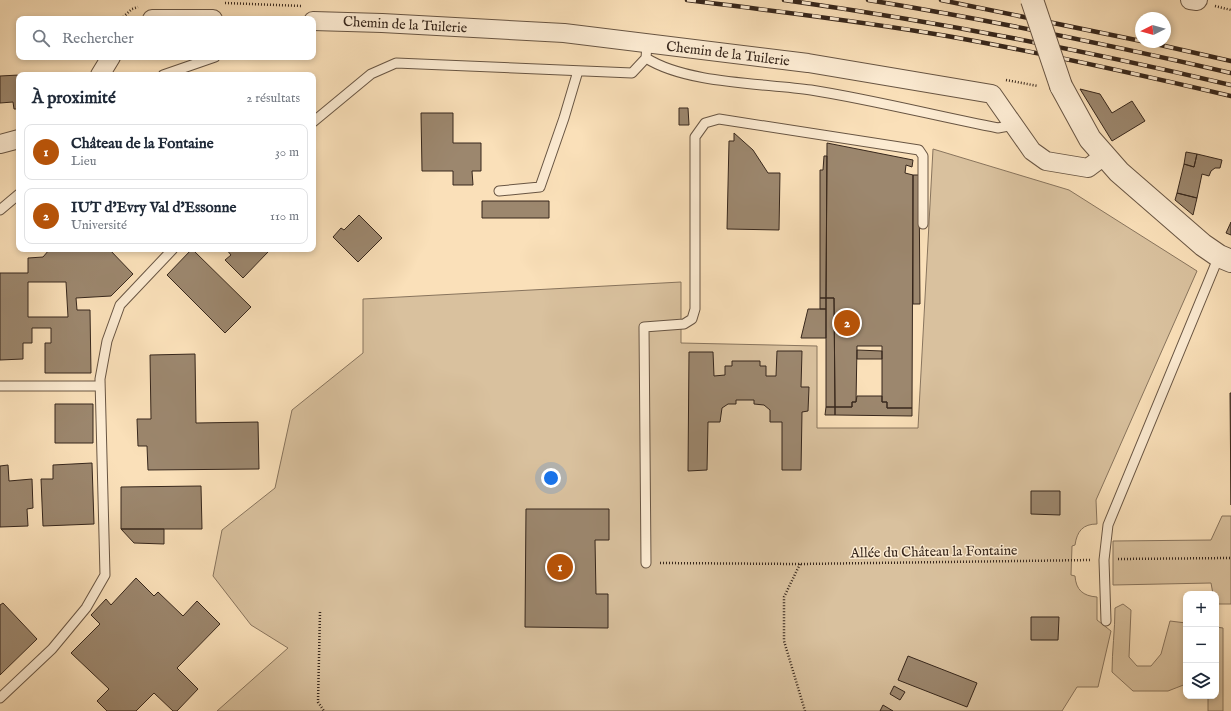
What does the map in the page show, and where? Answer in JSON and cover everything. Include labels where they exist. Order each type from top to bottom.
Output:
[{"type":"street","points":[[1032,0],[1061,86],[1072,109],[1090,139],[1104,156],[1134,186],[1203,245],[1225,259]]},
{"type":"street","points":[[1190,0],[1198,0]]},
{"type":"street","name":"Chemin de la Tuilerie","points":[[316,21],[382,22],[564,33],[646,51],[808,63],[992,94],[1032,151],[1046,161],[1088,168],[1104,156]]},
{"type":"street","points":[[102,72],[110,60]]},
{"type":"street","points":[[0,144],[16,140]]},
{"type":"lane","points":[[316,120],[371,74],[396,64],[632,73],[646,51],[653,62],[697,77],[811,90],[998,128],[1014,125]]},
{"type":"lane","points":[[172,72],[206,60]]},
{"type":"lane","points":[[499,191],[540,187],[564,118],[578,71]]},
{"type":"lane","points":[[646,563],[644,327],[684,324],[692,320],[695,309],[695,137],[705,123],[719,119],[919,150],[923,156],[923,224]]},
{"type":"lane","points":[[0,210],[16,197]]},
{"type":"lane","points":[[0,698],[52,649],[86,608],[105,575],[100,386],[107,341],[120,305],[170,252]]},
{"type":"lane","points":[[1106,621],[1104,560],[1108,525],[1225,259]]},
{"type":"lane","points":[[0,386],[100,386]]},
{"type":"path","name":"Allée du Château la Fontaine","points":[[646,563],[800,564],[1231,558]]},
{"type":"path","points":[[800,564],[784,597],[784,641],[805,711]]},
{"type":"path","points":[[320,612],[318,702],[324,711]]},
{"type":"shaded area","points":[[933,149],[1069,190],[1197,271],[1096,500],[1097,524],[1084,527],[1077,536],[1075,545],[1072,546],[1071,575],[1075,576],[1079,589],[1084,594],[1097,597],[1097,620],[1111,631],[1098,687],[1077,687],[1062,711],[217,711],[288,648],[251,625],[213,576],[222,530],[275,488],[292,410],[363,353],[363,299],[681,282],[681,343],[817,346],[817,428],[918,428]]},
{"type":"shaded area","points":[[1222,516],[1231,516],[1231,604],[1219,604],[1219,591],[1212,591],[1211,583],[1113,585],[1113,541],[1211,540]]},
{"type":"shaded area","points":[[1123,604],[1131,610],[1129,657],[1137,666],[1151,666],[1161,654],[1170,621],[1183,623],[1183,685],[1168,691],[1133,691],[1112,672],[1115,608]]},
{"type":"shaded area","points":[[1219,627],[1223,628],[1223,711],[1208,711],[1208,699],[1219,699]]},
{"type":"building","points":[[16,75],[16,109],[14,109],[13,102],[0,103],[0,76]]},
{"type":"building","points":[[1080,89],[1100,94],[1112,113],[1132,101],[1145,121],[1112,141]]},
{"type":"building","points":[[679,108],[688,108],[689,125],[679,125]]},
{"type":"building","points":[[421,113],[453,113],[453,143],[481,143],[481,171],[472,171],[473,185],[453,185],[453,171],[422,171]]},
{"type":"building","points":[[734,133],[753,150],[768,173],[780,173],[779,230],[727,229],[729,141],[734,141]]},
{"type":"building","points":[[827,143],[913,160],[912,167],[906,165],[905,173],[913,175],[912,408],[887,408],[887,402],[882,402],[882,346],[857,346],[856,402],[852,402],[852,407],[835,407],[834,298],[826,298]]},
{"type":"building","points":[[1186,152],[1197,154],[1194,167],[1184,164]]},
{"type":"building","points":[[1197,154],[1222,160],[1220,168],[1215,168],[1211,171],[1209,176],[1202,174],[1197,198],[1177,193],[1184,164],[1194,167]]},
{"type":"building","points":[[824,156],[827,156],[826,298],[820,298],[820,170],[823,170]]},
{"type":"building","points":[[913,175],[919,175],[920,304],[913,304]]},
{"type":"building","points":[[1177,193],[1197,198],[1193,215],[1175,200]]},
{"type":"building","points":[[482,201],[549,201],[549,218],[482,218]]},
{"type":"building","points":[[359,215],[382,238],[358,262],[333,237],[341,228],[344,230]]},
{"type":"building","points":[[1231,222],[1231,235],[1226,233]]},
{"type":"building","points":[[47,252],[112,252],[133,274],[111,296],[76,298],[77,310],[90,310],[91,373],[45,373],[45,343],[51,343],[51,328],[32,328],[32,343],[23,343],[23,359],[0,360],[0,273],[28,273],[28,258],[43,257]],"holes":[[[28,282],[66,282],[68,317],[28,317]]]},
{"type":"building","points":[[189,252],[195,252],[251,307],[225,333],[167,275]]},
{"type":"building","points":[[228,252],[268,252],[243,278],[225,260],[231,255]]},
{"type":"building","points":[[820,298],[826,298],[826,309],[820,309]]},
{"type":"building","points":[[826,298],[834,298],[835,407],[826,407]]},
{"type":"building","points":[[808,309],[826,309],[826,338],[801,338]]},
{"type":"building","points":[[857,350],[882,351],[882,359],[857,359]]},
{"type":"building","points":[[777,351],[802,351],[801,387],[809,387],[808,411],[802,412],[801,470],[782,470],[782,422],[770,422],[770,410],[764,405],[754,404],[754,400],[736,400],[736,404],[728,404],[722,408],[720,422],[708,422],[707,470],[688,471],[689,352],[713,352],[714,376],[725,375],[725,366],[732,366],[732,361],[760,361],[760,366],[766,366],[766,376],[776,376]]},
{"type":"building","points":[[195,354],[196,423],[258,422],[259,469],[148,470],[147,446],[138,446],[137,419],[151,419],[150,355]]},
{"type":"building","points":[[1230,393],[1231,393],[1231,505]]},
{"type":"building","points":[[857,396],[882,396],[882,402],[887,402],[887,408],[912,408],[912,416],[835,415],[835,407],[852,407],[852,402],[856,402]]},
{"type":"building","points":[[55,404],[93,404],[93,443],[55,443]]},
{"type":"building","points":[[826,407],[835,407],[835,415],[825,415]]},
{"type":"building","points":[[92,463],[94,524],[43,526],[41,479],[53,479],[53,465]]},
{"type":"building","points":[[8,465],[9,481],[32,479],[33,508],[27,509],[28,526],[0,527],[0,466]]},
{"type":"building","points":[[201,486],[202,529],[121,529],[121,487]]},
{"type":"building","points":[[1031,491],[1060,491],[1060,515],[1031,514]]},
{"type":"building","points":[[526,509],[609,509],[609,540],[595,540],[596,594],[608,594],[608,628],[525,627]]},
{"type":"building","points":[[121,529],[164,529],[164,544],[134,543]]},
{"type":"building","points":[[136,578],[154,596],[158,592],[183,616],[197,601],[220,624],[177,668],[198,689],[177,711],[173,711],[154,693],[136,711],[107,711],[97,701],[109,689],[71,653],[100,624],[91,615],[106,599],[111,605]]},
{"type":"building","points":[[3,603],[37,639],[0,675],[0,605]]},
{"type":"building","points":[[1031,617],[1059,617],[1058,640],[1031,640]]},
{"type":"building","points":[[908,656],[977,683],[967,707],[898,680]]},
{"type":"building","points":[[894,686],[905,692],[900,700],[890,694]]},
{"type":"building","points":[[883,705],[893,711],[880,711]]},
{"type":"railway","points":[[687,0],[850,21],[947,36],[1019,49],[1231,96]]},
{"type":"railway","points":[[784,0],[896,17],[1008,37],[1231,85]]},
{"type":"railway","points":[[868,0],[1050,34],[1231,73]]},
{"type":"railway","points":[[941,0],[1135,40]]},
{"type":"railway","points":[[1171,47],[1231,61]]},
{"type":"place","name":"IUT d'Evry Val d'Essonne","points":[[847,323]]},
{"type":"place","name":"Château de la Fontaine","points":[[560,567]]}]
